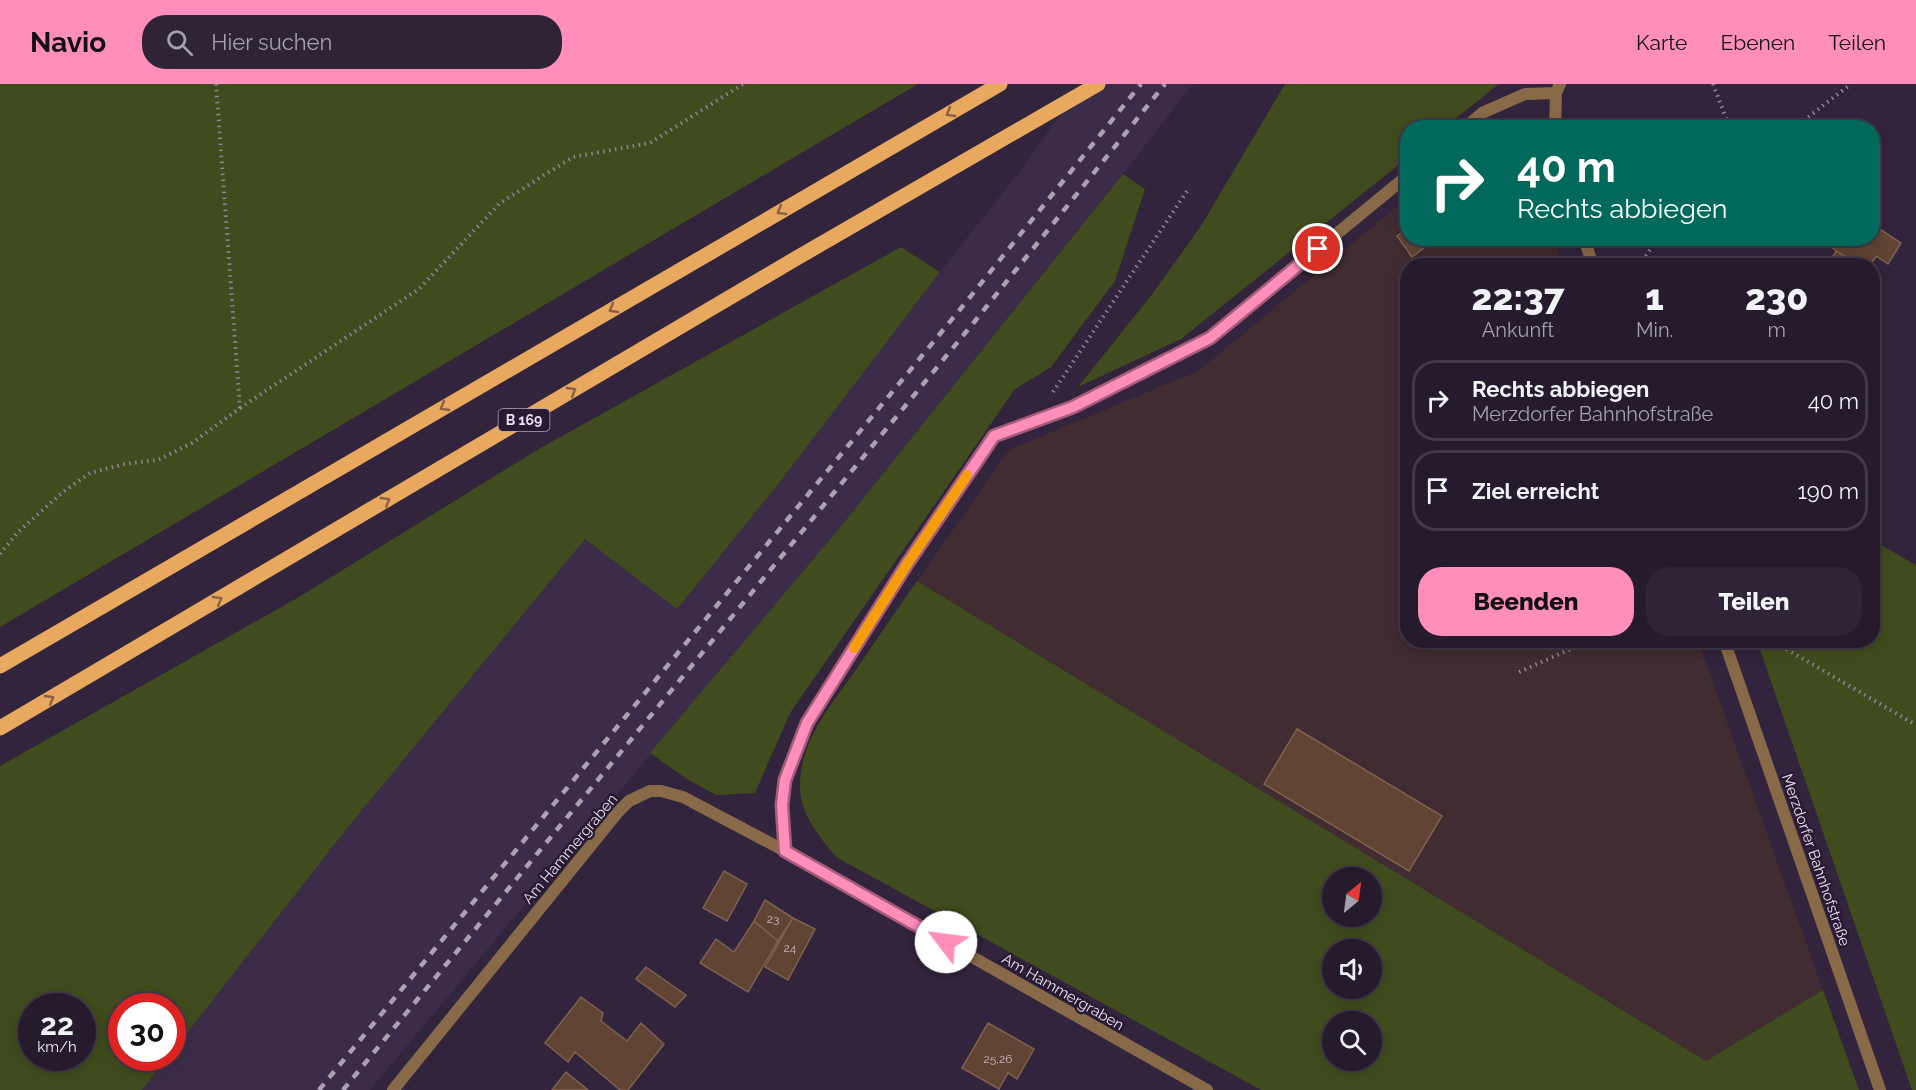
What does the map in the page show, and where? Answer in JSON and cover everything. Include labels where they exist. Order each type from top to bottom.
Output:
[{"type":"main road","points":[[0,666],[1000,84]]},
{"type":"main road","name":"B 169","points":[[0,728],[795,259],[1098,84]]},
{"type":"street","points":[[1474,120],[1482,113],[1525,94],[1558,88],[1556,120]]},
{"type":"street","points":[[785,851],[782,805],[785,780],[807,723],[907,564],[994,436],[1073,407],[1210,338],[1400,182]]},
{"type":"street","name":"Merzdorfer Bahnhofstraße","points":[[1727,648],[1880,1090]]},
{"type":"street","name":"Am Hammergraben","points":[[393,1090],[628,801],[650,791],[660,791],[683,798],[785,851],[1207,1090]]},
{"type":"path","points":[[216,84],[240,408]]},
{"type":"path","points":[[0,554],[18,532],[63,492],[90,473],[125,464],[158,460],[192,443],[240,408],[419,289],[500,203],[573,157],[650,143],[743,84]]},
{"type":"path","points":[[1713,84],[1727,120]]},
{"type":"path","points":[[1804,120],[1851,84]]},
{"type":"path","points":[[1032,422],[1189,189]]},
{"type":"path","points":[[1519,672],[1573,648]]},
{"type":"path","points":[[1785,648],[1916,726]]},
{"type":"shaded area","points":[[1088,84],[1193,84],[837,531],[370,1090],[142,1090],[157,1071],[186,1071],[186,1034],[345,831],[585,539],[677,608],[780,482],[1027,162],[1055,122]]},
{"type":"shaded area","points":[[1400,204],[1400,246],[1556,246],[1560,258],[1400,258],[1400,648],[1701,648],[1823,990],[1706,1061],[917,581],[1009,450],[1198,371]]},
{"type":"green space","points":[[0,84],[918,84],[0,627]]},
{"type":"green space","points":[[1285,84],[1499,84],[1454,120],[1400,120],[1400,164],[1181,339],[1078,387],[1153,293],[1201,226]]},
{"type":"green space","points":[[1123,174],[1145,189],[1115,281],[1051,367],[1015,389],[790,713],[755,793],[716,795],[687,779],[650,753],[837,531]]},
{"type":"green space","points":[[901,247],[940,272],[780,482],[677,609],[585,539],[345,831],[186,1034],[186,993],[108,993],[108,1071],[157,1071],[142,1090],[0,1090],[0,766],[299,597],[537,450]]},
{"type":"green space","points":[[1880,545],[1916,565],[1916,1090],[1912,1090],[1759,648],[1880,648]]},
{"type":"green space","points":[[917,581],[1706,1061],[1823,990],[1859,1090],[1261,1090],[836,857],[817,833],[803,805],[800,785],[802,768],[812,736]]},
{"type":"building","points":[[1880,229],[1901,243],[1888,264],[1876,256],[1875,258],[1847,258],[1829,246],[1880,246]]},
{"type":"building","points":[[1404,246],[1426,246],[1412,257]]},
{"type":"building","points":[[1836,251],[1847,258],[1832,258]]},
{"type":"building","points":[[1297,729],[1442,816],[1409,871],[1264,784]]},
{"type":"building","points":[[724,871],[747,884],[727,921],[703,908]]},
{"type":"building","points":[[765,900],[793,918],[778,941],[754,921]]},
{"type":"building","points":[[793,918],[815,929],[788,980],[765,967]]},
{"type":"building","points":[[754,921],[778,941],[748,992],[700,963],[716,939],[734,952]]},
{"type":"building","points":[[646,967],[686,995],[675,1007],[636,979]]},
{"type":"building","points":[[581,997],[603,1013],[601,1021],[627,1041],[641,1023],[664,1044],[628,1090],[620,1090],[575,1052],[568,1062],[545,1043]]},
{"type":"building","points":[[988,1023],[1034,1049],[1017,1079],[1008,1073],[999,1089],[962,1068]]},
{"type":"building","points":[[566,1072],[588,1090],[552,1090]]},
{"type":"railway","points":[[319,1090],[962,307],[1141,84]]},
{"type":"railway","points":[[343,1090],[975,321],[1165,84]]},
{"type":"slow traffic","points":[[854,648],[967,475]]},
{"type":"route","points":[[946,942],[785,851],[782,805],[785,780],[807,723],[907,564],[994,436],[1073,407],[1210,338],[1318,249]]}]
